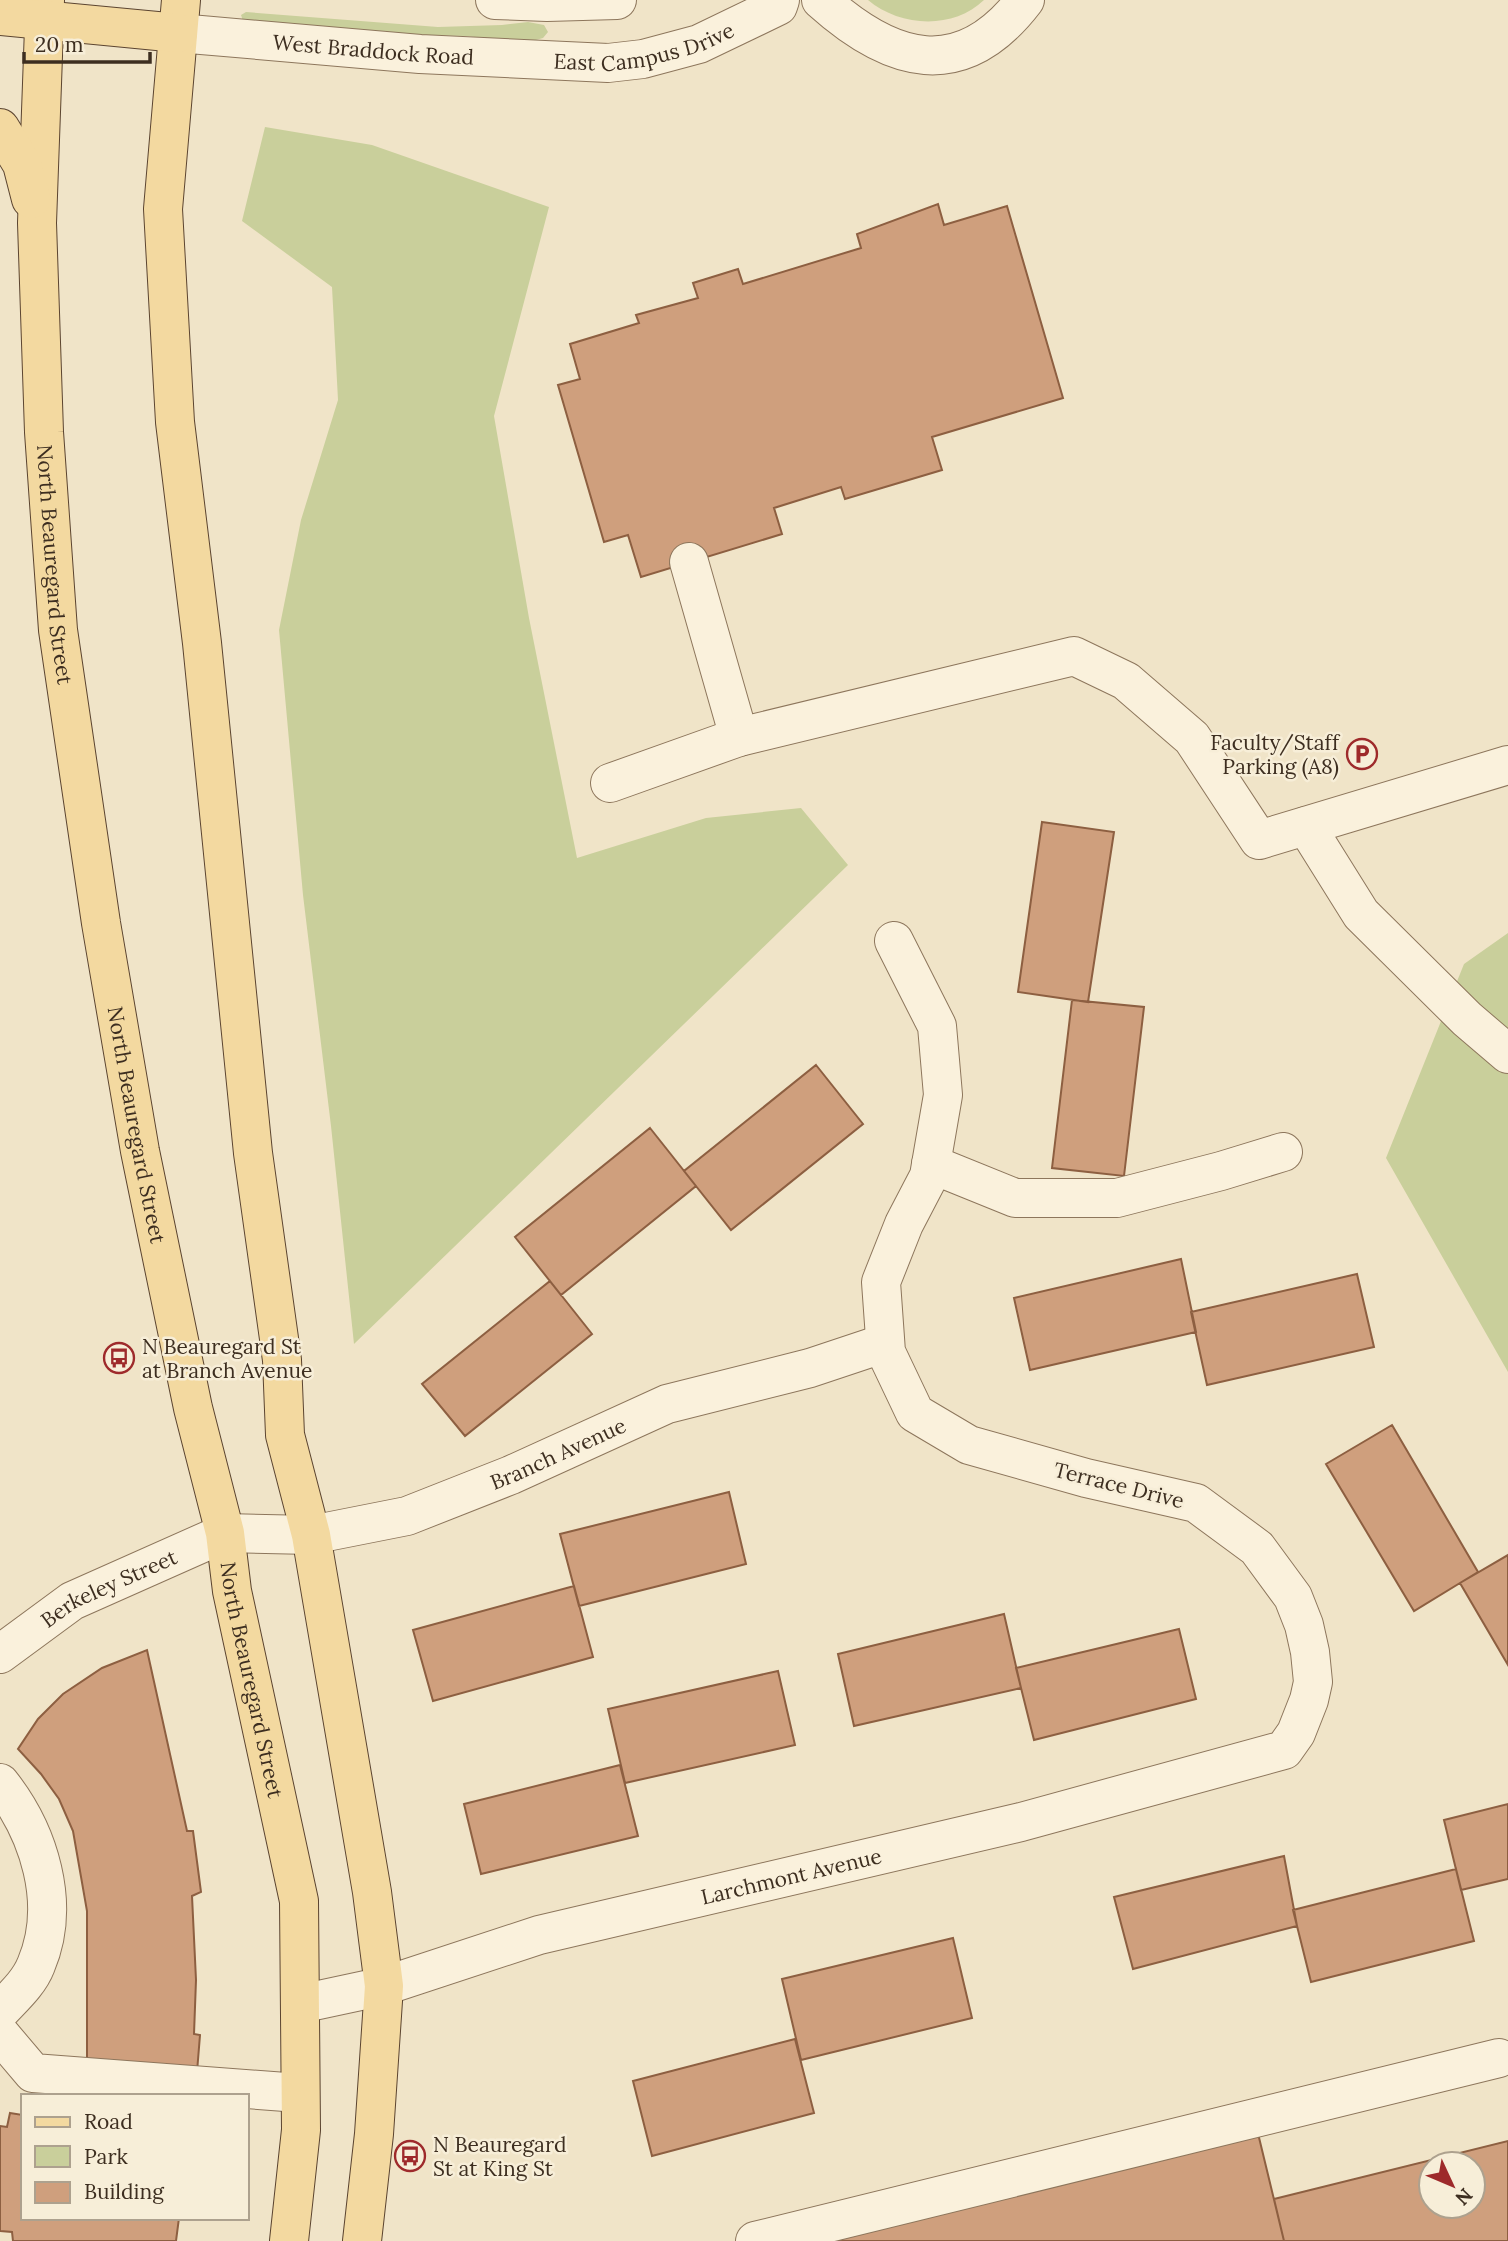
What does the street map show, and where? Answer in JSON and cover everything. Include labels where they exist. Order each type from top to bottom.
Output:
[{"type":"main road","name":"West Braddock Road","points":[[0,16],[45,10],[179,16]]},
{"type":"main road","name":"North Beauregard Street","points":[[45,10],[37,223],[44,432],[58,630],[101,923],[140,1151],[193,1408],[225,1533],[232,1591],[299,1901],[301,2130],[289,2241]]},
{"type":"main road","points":[[179,16],[163,209],[175,422],[205,671],[253,1153],[282,1360],[285,1435],[311,1535],[372,1892],[384,1986],[374,2134],[362,2241]]},
{"type":"main road","points":[[0,128],[22,164],[37,223]]},
{"type":"street","points":[[495,0],[617,0]]},
{"type":"street","name":"East Campus Drive","points":[[539,58],[608,64],[643,59],[699,44],[778,6],[780,0]]},
{"type":"street","points":[[821,0],[845,22],[872,39],[904,52],[922,55],[947,54],[980,43],[1007,23],[1026,0]]},
{"type":"street","name":"West Braddock Road","points":[[179,16],[420,54],[539,58]]},
{"type":"street","points":[[689,562],[739,737]]},
{"type":"street","points":[[610,783],[739,737],[1074,656],[1126,681],[1192,738],[1259,840],[1508,765]]},
{"type":"street","points":[[1306,826],[1361,914],[1467,1019],[1508,1055]]},
{"type":"street","points":[[894,941],[937,1026],[943,1095],[931,1164],[1015,1198],[1117,1198],[1283,1152]]},
{"type":"street","name":"Terrace Drive","points":[[931,1164],[929,1175],[904,1224],[881,1282],[886,1352],[915,1413],[969,1446],[1086,1478],[1196,1503],[1257,1548],[1293,1598],[1304,1625],[1310,1652],[1313,1682],[1309,1700],[1296,1733],[1284,1750]]},
{"type":"street","name":"Branch Avenue","points":[[225,1533],[311,1535],[407,1517],[511,1475],[667,1404],[810,1368],[885,1343]]},
{"type":"street","name":"Berkeley Street","points":[[0,1654],[72,1601],[225,1533]]},
{"type":"street","name":"Larchmont Avenue","points":[[300,2004],[384,1986],[539,1936],[1021,1822],[1284,1750]]},
{"type":"street","points":[[0,1783],[16,1803],[34,1841],[47,1893],[44,1933],[36,1965],[21,1989],[0,2011]]},
{"type":"street","points":[[0,2034],[33,2073],[299,2093]]},
{"type":"street","points":[[755,2241],[1499,2058]]},
{"type":"green space","points":[[868,0],[984,0],[957,16],[926,21],[895,16]]},
{"type":"green space","points":[[246,12],[438,27],[528,22],[544,25],[548,32],[543,38],[525,43],[466,36],[411,35],[243,21],[241,15]]},
{"type":"green space","points":[[265,127],[372,145],[549,207],[494,416],[529,618],[577,858],[706,818],[801,808],[848,865],[354,1344],[303,895],[279,630],[301,520],[338,400],[332,287],[242,221]]},
{"type":"green space","points":[[1508,933],[1508,1372],[1386,1158],[1464,964]]},
{"type":"building","points":[[938,204],[944,225],[1007,206],[1063,398],[932,437],[942,470],[845,499],[841,487],[774,508],[782,534],[641,577],[628,535],[604,542],[558,385],[580,379],[570,344],[639,323],[636,315],[698,298],[693,283],[738,269],[743,284],[861,248],[857,234]]},
{"type":"building","points":[[1042,822],[1114,832],[1088,1002],[1018,992]]},
{"type":"building","points":[[1072,1000],[1144,1007],[1124,1176],[1052,1168]]},
{"type":"building","points":[[816,1065],[863,1124],[731,1230],[684,1171]]},
{"type":"building","points":[[650,1128],[696,1186],[561,1295],[515,1237]]},
{"type":"building","points":[[1181,1259],[1196,1332],[1030,1370],[1014,1298]]},
{"type":"building","points":[[1357,1274],[1374,1347],[1207,1385],[1191,1312]]},
{"type":"building","points":[[550,1281],[592,1334],[465,1436],[422,1384]]},
{"type":"building","points":[[1392,1425],[1478,1572],[1414,1611],[1326,1464]]},
{"type":"building","points":[[729,1492],[746,1564],[579,1606],[560,1534]]},
{"type":"building","points":[[1508,1555],[1508,1665],[1460,1583]]},
{"type":"building","points":[[574,1586],[593,1657],[433,1701],[413,1630]]},
{"type":"building","points":[[1004,1614],[1021,1688],[854,1726],[838,1654]]},
{"type":"building","points":[[1179,1629],[1196,1699],[1034,1740],[1016,1668]]},
{"type":"building","points":[[147,1650],[187,1831],[193,1831],[201,1892],[192,1896],[196,1980],[194,2034],[200,2035],[197,2072],[87,2061],[87,1911],[73,1831],[59,1799],[18,1749],[38,1719],[63,1694],[102,1668]]},
{"type":"building","points":[[778,1671],[795,1745],[625,1783],[608,1709]]},
{"type":"building","points":[[620,1765],[638,1836],[481,1874],[464,1804]]},
{"type":"building","points":[[1508,1804],[1508,1879],[1461,1890],[1444,1820]]},
{"type":"building","points":[[1284,1856],[1297,1926],[1133,1969],[1114,1897]]},
{"type":"building","points":[[1456,1869],[1474,1941],[1311,1982],[1293,1910]]},
{"type":"building","points":[[953,1938],[972,2018],[801,2060],[782,1979]]},
{"type":"building","points":[[795,2039],[814,2113],[652,2156],[633,2081]]},
{"type":"building","points":[[10,2113],[21,2115],[21,2220],[179,2220],[176,2241],[13,2241],[12,2232],[0,2231],[0,2126],[7,2127]]},
{"type":"building","points":[[1255,2121],[1284,2241],[762,2241]]},
{"type":"building","points":[[1508,2141],[1508,2241],[1284,2241],[1274,2199],[1417,2164],[1417,2220],[1487,2220],[1487,2150],[1472,2150]]},
{"type":"place","name":"Faculty/Staff Parking (A8)","points":[[1362,754]]},
{"type":"place","name":"N Beauregard St at Branch Avenue","points":[[119,1358]]},
{"type":"place","name":"N Beauregard St at King St","points":[[410,2156]]}]
